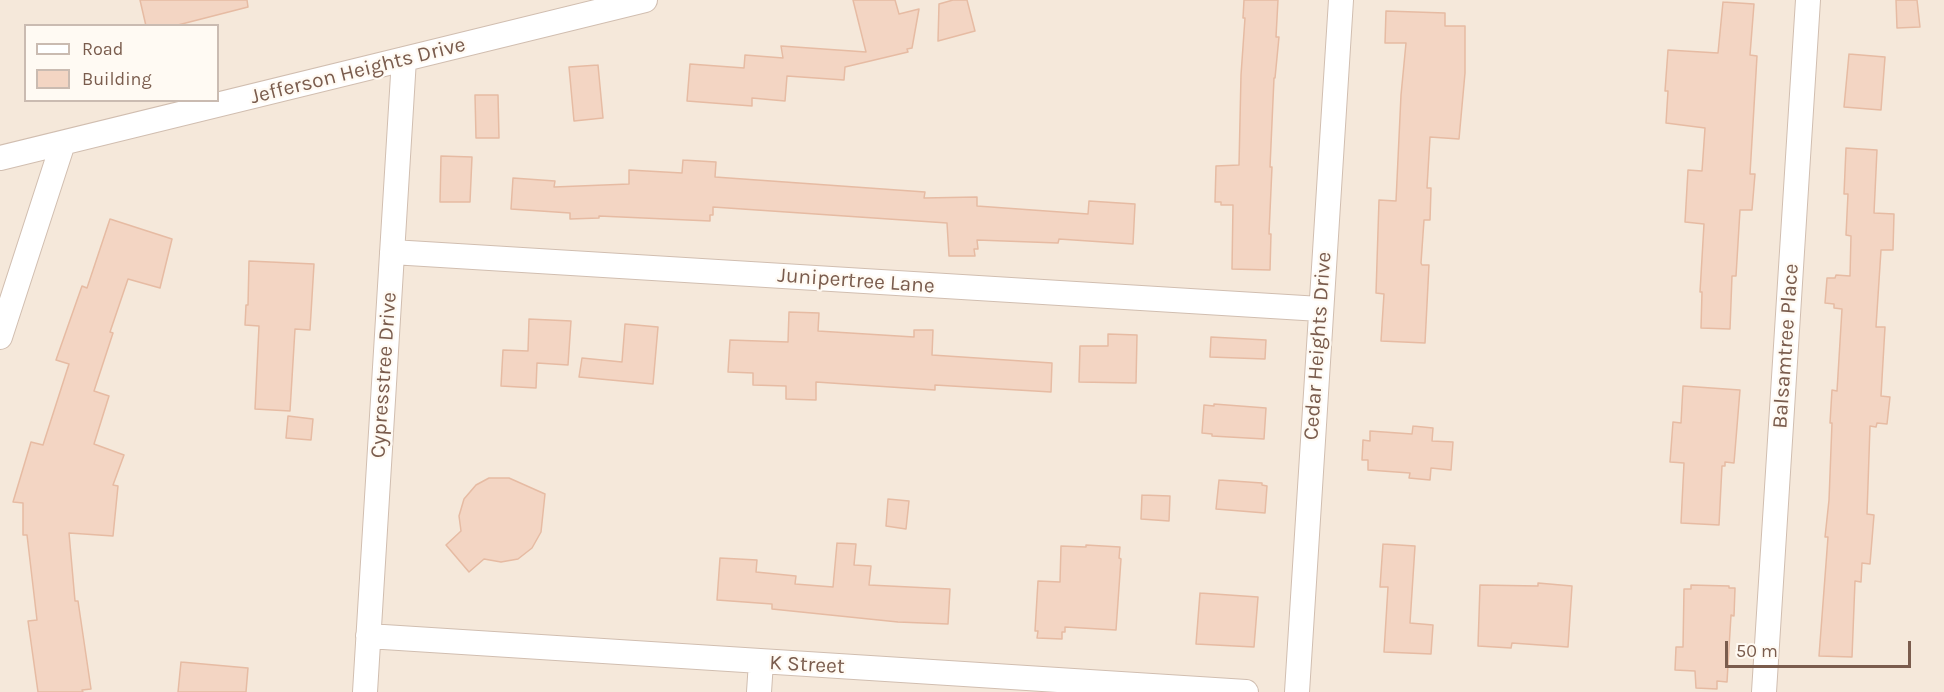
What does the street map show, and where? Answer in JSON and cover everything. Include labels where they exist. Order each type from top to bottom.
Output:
[{"type":"street","name":"Jefferson Heights Drive","points":[[0,158],[645,0]]},
{"type":"street","name":"Cedar Heights Drive","points":[[1297,692],[1341,0]]},
{"type":"street","name":"Balsamtree Place","points":[[1764,692],[1808,0]]},
{"type":"street","name":"Cypresstree Drive","points":[[365,692],[404,59]]},
{"type":"street","points":[[0,337],[63,143]]},
{"type":"street","name":"Junipertree Lane","points":[[392,252],[1320,309]]},
{"type":"street","name":"K Street","points":[[368,636],[1246,692]]},
{"type":"street","points":[[759,692],[761,662]]},
{"type":"shaded area","points":[[0,0],[1944,0],[1944,692],[0,692]]},
{"type":"building","points":[[140,0],[247,0],[248,7],[182,24],[146,24]]},
{"type":"building","points":[[853,0],[895,0],[899,14],[919,9],[912,48],[907,49],[908,52],[845,67],[844,80],[787,76],[785,101],[752,98],[752,106],[687,101],[690,64],[744,68],[745,55],[783,58],[781,46],[866,52]]},
{"type":"building","points":[[953,0],[967,0],[975,31],[938,41],[939,4]]},
{"type":"building","points":[[1244,0],[1278,0],[1276,37],[1279,37],[1274,78],[1270,167],[1272,167],[1270,270],[1232,269],[1233,205],[1221,205],[1221,202],[1215,202],[1216,166],[1239,165]]},
{"type":"building","points":[[1896,0],[1917,0],[1920,27],[1897,28]]},
{"type":"building","points":[[1723,2],[1754,4],[1750,55],[1757,56],[1750,174],[1755,174],[1752,210],[1740,210],[1736,276],[1732,276],[1730,329],[1701,328],[1702,292],[1700,292],[1704,224],[1685,222],[1688,170],[1702,171],[1705,128],[1666,123],[1668,91],[1665,91],[1668,50],[1718,53]]},
{"type":"building","points":[[1386,11],[1445,13],[1445,26],[1465,26],[1465,73],[1459,139],[1430,137],[1427,188],[1431,188],[1430,220],[1424,220],[1421,263],[1429,265],[1425,343],[1381,341],[1384,294],[1376,293],[1379,200],[1396,201],[1406,43],[1385,43]]},
{"type":"building","points":[[1849,54],[1885,57],[1881,110],[1844,107]]},
{"type":"building","points":[[598,65],[603,118],[574,121],[569,67]]},
{"type":"building","points":[[475,95],[498,95],[499,138],[476,138]]},
{"type":"building","points":[[1846,148],[1877,150],[1874,213],[1894,214],[1893,250],[1881,250],[1876,327],[1885,327],[1881,396],[1890,397],[1887,424],[1877,423],[1876,427],[1870,426],[1867,514],[1874,515],[1870,564],[1862,563],[1861,582],[1855,581],[1852,657],[1819,656],[1828,537],[1825,537],[1829,500],[1832,390],[1837,391],[1842,309],[1834,308],[1834,304],[1825,303],[1827,278],[1835,278],[1836,275],[1850,276],[1851,236],[1846,235],[1848,194],[1844,194]]},
{"type":"building","points":[[441,156],[472,157],[470,202],[440,202]]},
{"type":"building","points":[[683,160],[716,162],[715,177],[925,192],[924,198],[977,197],[977,206],[1088,214],[1089,201],[1135,204],[1133,244],[1059,239],[1058,243],[977,240],[978,249],[974,249],[975,256],[949,256],[947,223],[713,207],[710,221],[599,216],[599,218],[570,219],[570,213],[511,209],[513,178],[555,181],[554,187],[629,184],[629,170],[682,173]]},
{"type":"building","points":[[110,219],[172,239],[160,288],[128,279],[110,332],[113,333],[94,391],[109,396],[94,444],[124,455],[113,485],[118,486],[113,536],[69,533],[75,601],[78,601],[91,689],[82,690],[83,692],[38,692],[28,621],[37,620],[27,535],[23,535],[23,503],[13,502],[31,442],[43,445],[69,364],[56,360],[82,286],[87,288]]},
{"type":"building","points":[[249,261],[314,264],[310,330],[295,329],[290,411],[255,409],[259,326],[245,325]]},
{"type":"building","points":[[789,312],[819,313],[818,331],[914,337],[914,330],[933,330],[932,355],[1052,363],[1051,392],[935,385],[935,390],[816,382],[816,400],[786,399],[786,386],[753,385],[753,373],[728,372],[730,340],[788,342]]},
{"type":"building","points":[[529,319],[571,321],[568,365],[537,363],[536,388],[501,386],[503,350],[528,351]]},
{"type":"building","points":[[625,324],[658,327],[653,384],[579,377],[582,358],[622,362]]},
{"type":"building","points":[[1108,334],[1137,335],[1136,383],[1079,382],[1080,346],[1108,346]]},
{"type":"building","points":[[1211,337],[1266,340],[1265,359],[1210,357]]},
{"type":"building","points":[[1683,386],[1740,390],[1734,463],[1725,462],[1725,466],[1722,466],[1719,525],[1681,523],[1684,463],[1670,462],[1673,422],[1681,423]]},
{"type":"building","points":[[1214,404],[1266,408],[1264,439],[1212,436],[1212,434],[1202,433],[1204,405],[1214,406]]},
{"type":"building","points":[[288,416],[313,419],[311,440],[286,438]]},
{"type":"building","points":[[1413,426],[1433,428],[1432,441],[1453,442],[1451,470],[1431,468],[1430,480],[1409,478],[1410,473],[1368,470],[1368,460],[1362,460],[1363,440],[1370,441],[1370,431],[1412,434]]},
{"type":"building","points":[[489,478],[509,478],[545,494],[541,532],[532,548],[518,559],[501,562],[484,559],[469,572],[446,545],[461,531],[459,516],[464,499],[476,485]]},
{"type":"building","points":[[1219,480],[1262,483],[1267,486],[1265,513],[1216,509]]},
{"type":"building","points":[[1142,495],[1170,496],[1169,521],[1141,519]]},
{"type":"building","points":[[888,499],[909,501],[906,529],[886,526]]},
{"type":"building","points":[[837,543],[856,544],[854,565],[871,566],[869,585],[950,589],[948,624],[898,622],[772,609],[772,604],[717,600],[720,558],[757,560],[756,572],[796,576],[795,584],[833,587]]},
{"type":"building","points":[[1383,544],[1415,546],[1410,623],[1433,625],[1431,654],[1384,652],[1388,587],[1380,587]]},
{"type":"building","points":[[1086,545],[1120,547],[1116,630],[1065,627],[1062,639],[1037,638],[1038,631],[1035,631],[1038,581],[1060,582],[1061,546],[1086,547]]},
{"type":"building","points":[[1538,583],[1572,586],[1568,647],[1512,643],[1511,648],[1478,646],[1480,585],[1538,586]]},
{"type":"building","points":[[1691,585],[1735,588],[1727,682],[1717,681],[1717,689],[1696,688],[1695,671],[1675,670],[1676,647],[1683,647],[1684,589],[1691,589]]},
{"type":"building","points":[[1200,593],[1258,597],[1254,647],[1196,644]]},
{"type":"building","points":[[181,662],[248,668],[246,692],[178,692]]}]
